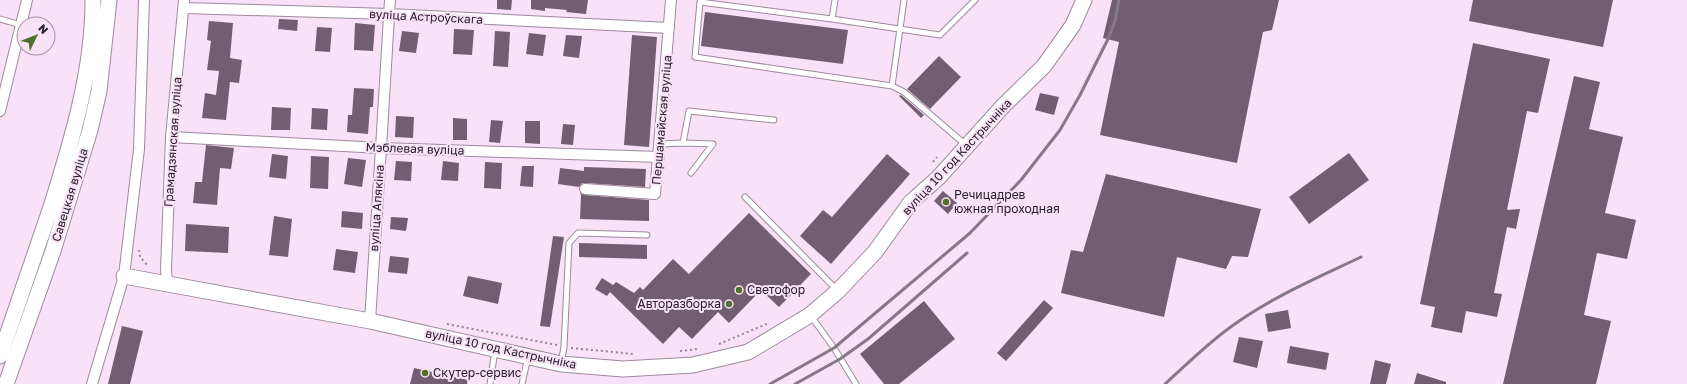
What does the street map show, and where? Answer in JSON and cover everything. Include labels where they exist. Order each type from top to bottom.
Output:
[{"type":"street","points":[[23,16],[27,0]]},
{"type":"street","name":"Савецкая вуліца","points":[[0,356],[68,153],[82,99],[88,65],[93,19],[93,0]]},
{"type":"street","name":"Савецкая вуліца","points":[[6,384],[53,251],[90,130],[99,91],[109,0]]},
{"type":"street","points":[[92,384],[124,276],[139,149],[144,0]]},
{"type":"street","name":"вуліца Апякіна","points":[[370,320],[390,0]]},
{"type":"street","name":"Першамайская вуліца","points":[[585,189],[655,194],[671,0]]},
{"type":"street","name":"вуліца 10 год Кастрычніка","points":[[124,276],[167,276],[370,320],[561,364],[624,369],[693,365],[748,352],[810,315],[838,291],[875,252],[911,202],[938,178],[967,145],[1044,66],[1073,25],[1084,0]]},
{"type":"street","name":"вуліца Астроўскага","points":[[183,4],[669,28]]},
{"type":"street","name":"Грамадзянская вуліца","points":[[167,276],[171,137],[183,4]]},
{"type":"street","points":[[0,111],[16,45]]},
{"type":"street","name":"Мэблевая вуліца","points":[[171,137],[381,148],[659,157]]},
{"type":"lane","points":[[832,19],[835,0]]},
{"type":"lane","points":[[892,86],[904,0]]},
{"type":"lane","points":[[967,145],[904,92],[892,86],[696,57],[701,1],[900,28],[940,35],[974,0]]},
{"type":"lane","points":[[0,19],[16,24]]},
{"type":"lane","points":[[683,143],[689,110],[774,120]]},
{"type":"lane","points":[[660,144],[713,144],[691,173]]},
{"type":"lane","points":[[745,197],[838,291]]},
{"type":"lane","points":[[561,364],[564,347],[569,243],[578,233],[647,235]]},
{"type":"lane","points":[[810,315],[834,348],[856,384]]},
{"type":"lane","points":[[490,384],[495,349]]},
{"type":"lane","points":[[522,384],[528,356]]},
{"type":"path","points":[[929,167],[937,157]]},
{"type":"path","points":[[138,250],[140,257],[146,265],[167,276]]},
{"type":"path","points":[[440,322],[564,347],[638,355]]},
{"type":"path","points":[[719,344],[770,322]]},
{"type":"path","points":[[675,352],[704,348]]},
{"type":"building","points":[[497,0],[512,0],[511,10],[497,9]]},
{"type":"building","points":[[531,0],[588,0],[586,14],[566,12],[567,10],[545,8],[545,11],[531,9]]},
{"type":"building","points":[[1112,0],[1279,0],[1272,30],[1263,32],[1237,163],[1100,135],[1119,42],[1103,38]]},
{"type":"building","points":[[1473,0],[1613,0],[1603,47],[1469,21]]},
{"type":"building","points":[[705,12],[848,30],[843,64],[701,46]]},
{"type":"building","points":[[279,19],[298,20],[297,31],[278,29]]},
{"type":"building","points":[[209,21],[233,23],[230,58],[242,60],[239,83],[230,82],[226,120],[202,118],[205,93],[216,95],[219,71],[207,70],[211,41],[207,40]]},
{"type":"building","points":[[355,23],[375,25],[373,51],[354,50]]},
{"type":"building","points":[[317,27],[332,28],[330,52],[315,51]]},
{"type":"building","points":[[454,29],[474,30],[472,55],[453,54]]},
{"type":"building","points":[[402,31],[419,33],[416,53],[399,51]]},
{"type":"building","points":[[495,31],[510,32],[508,67],[493,66]]},
{"type":"building","points":[[529,33],[546,35],[543,56],[526,54]]},
{"type":"building","points":[[566,35],[582,36],[579,58],[563,56]]},
{"type":"building","points":[[632,35],[657,37],[649,147],[624,145]]},
{"type":"building","points":[[1473,43],[1550,59],[1538,113],[1527,111],[1507,210],[1520,209],[1516,229],[1507,227],[1494,293],[1502,294],[1497,317],[1466,311],[1462,333],[1431,327],[1435,307],[1420,304]]},
{"type":"building","points":[[939,56],[961,77],[930,109],[907,89]]},
{"type":"building","points":[[1574,76],[1600,82],[1589,129],[1623,137],[1605,213],[1636,220],[1627,259],[1597,253],[1584,315],[1611,321],[1596,384],[1503,384]]},
{"type":"building","points":[[354,88],[374,89],[373,107],[370,107],[368,134],[347,132],[348,115],[352,115]]},
{"type":"building","points":[[1040,93],[1059,97],[1054,115],[1035,110]]},
{"type":"building","points":[[901,95],[924,115],[921,118],[899,96]]},
{"type":"building","points":[[272,107],[291,108],[290,130],[271,130]]},
{"type":"building","points":[[312,108],[328,109],[327,130],[311,129]]},
{"type":"building","points":[[396,116],[414,117],[413,138],[395,137]]},
{"type":"building","points":[[453,118],[467,119],[467,140],[453,140]]},
{"type":"building","points":[[491,120],[503,121],[500,143],[489,142]]},
{"type":"building","points":[[525,121],[540,121],[540,144],[525,143]]},
{"type":"building","points":[[563,124],[575,125],[573,145],[561,144]]},
{"type":"building","points":[[206,145],[234,148],[231,169],[220,168],[217,205],[193,203],[195,182],[202,182]]},
{"type":"building","points":[[1349,153],[1369,180],[1309,224],[1289,197]]},
{"type":"building","points":[[272,154],[288,156],[286,179],[269,177]]},
{"type":"building","points":[[887,154],[910,174],[831,264],[800,236],[823,210],[832,217]]},
{"type":"building","points":[[311,156],[329,157],[328,189],[310,188]]},
{"type":"building","points":[[348,158],[366,160],[362,187],[344,184]]},
{"type":"building","points":[[396,161],[412,162],[411,181],[394,180]]},
{"type":"building","points":[[443,161],[459,163],[458,181],[441,180]]},
{"type":"building","points":[[485,162],[502,163],[501,189],[484,188]]},
{"type":"building","points":[[522,166],[534,166],[533,187],[520,186]]},
{"type":"building","points":[[584,167],[646,169],[645,187],[582,183],[579,187],[558,184],[560,168],[584,171]]},
{"type":"building","points":[[1106,174],[1261,209],[1248,257],[1232,256],[1226,269],[1177,257],[1164,317],[1061,293],[1071,250],[1083,252]]},
{"type":"building","name":"Речицадрев южная проходная","points":[[943,191],[957,203],[948,214],[934,201]]},
{"type":"building","points":[[580,193],[585,195],[649,200],[649,221],[580,219]]},
{"type":"building","points":[[342,211],[363,213],[362,229],[341,227]]},
{"type":"building","points":[[749,213],[811,274],[779,307],[761,290],[729,323],[718,312],[692,339],[679,327],[663,344],[610,292],[607,296],[595,289],[602,278],[613,285],[616,282],[634,293],[640,287],[643,290],[673,259],[689,274]]},
{"type":"building","points":[[274,216],[292,219],[288,257],[269,255]]},
{"type":"building","points":[[391,217],[408,218],[406,231],[390,229]]},
{"type":"building","points":[[186,224],[229,227],[228,253],[185,251]]},
{"type":"building","points":[[553,236],[564,237],[550,327],[540,326]]},
{"type":"building","points":[[579,243],[647,245],[647,259],[579,257]]},
{"type":"building","points":[[336,249],[358,252],[355,273],[333,270]]},
{"type":"building","points":[[390,256],[409,258],[407,274],[388,272]]},
{"type":"building","points":[[468,276],[502,283],[498,304],[463,296]]},
{"type":"building","points":[[1044,300],[1053,308],[1006,361],[997,353]]},
{"type":"building","points":[[924,301],[955,339],[899,384],[884,384],[860,354]]},
{"type":"building","points":[[1288,310],[1291,328],[1268,332],[1265,314]]},
{"type":"building","points":[[122,326],[143,331],[130,384],[108,384]]},
{"type":"building","points":[[1239,337],[1263,341],[1257,368],[1233,362]]},
{"type":"building","points":[[1290,346],[1329,353],[1326,370],[1287,363]]},
{"type":"building","points":[[1375,360],[1391,364],[1386,384],[1370,384]]},
{"type":"building","name":"Скутер-сервис","points":[[414,368],[468,380],[467,384],[410,384]]},
{"type":"building","points":[[1417,373],[1446,382],[1446,384],[1414,384]]},
{"type":"railway","points":[[770,384],[834,348],[970,233],[1021,180],[1060,130],[1080,95],[1108,39],[1115,21],[1119,0]]},
{"type":"railway","points":[[795,384],[840,359],[868,339],[967,253]]},
{"type":"railway","points":[[1165,384],[1214,339],[1247,316],[1295,288],[1361,257]]},
{"type":"place","name":"Речицадрев южная проходная","points":[[946,202]]},
{"type":"place","name":"Светофор","points":[[739,290]]},
{"type":"place","name":"Авторазборка","points":[[729,304]]},
{"type":"place","name":"Скутер-сервис","points":[[425,373]]}]
